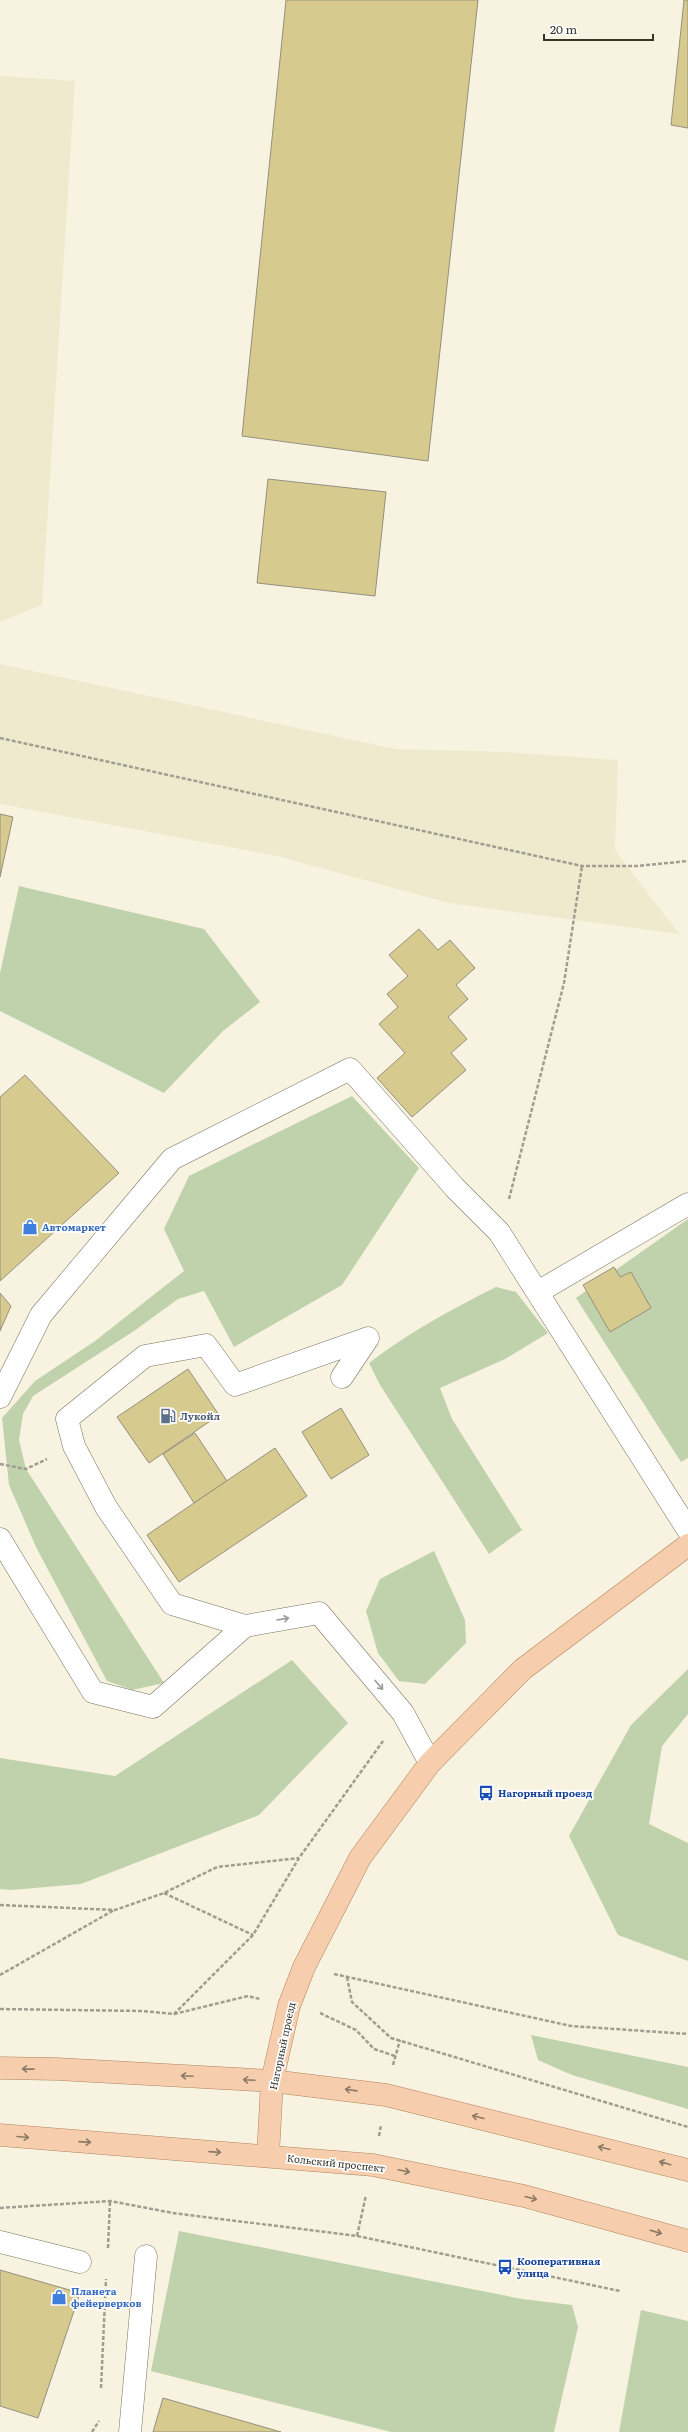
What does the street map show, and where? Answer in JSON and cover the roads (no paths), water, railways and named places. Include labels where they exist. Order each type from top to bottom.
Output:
[{"type":"main road","name":"Нагорный проезд","points":[[268,2156],[272,2081],[289,2006],[304,1967],[360,1858],[430,1762],[523,1669],[688,1545]]},
{"type":"main road","points":[[0,2068],[57,2069],[272,2081],[386,2095],[688,2170]]},
{"type":"main road","name":"Кольский проспект","points":[[0,2135],[373,2165],[524,2196],[688,2241]]},
{"type":"lane","points":[[0,1397],[41,1315],[172,1159],[350,1069],[455,1188],[499,1232],[688,1530]]},
{"type":"lane","points":[[538,1292],[688,1204]]},
{"type":"lane","points":[[342,1377],[368,1338],[236,1385],[206,1345],[145,1356],[67,1419],[74,1446],[106,1508],[172,1604],[244,1626],[319,1613],[403,1713],[430,1762]]},
{"type":"lane","points":[[0,1539],[93,1692],[153,1707],[244,1626]]},
{"type":"lane","points":[[0,2242],[80,2262]]},
{"type":"lane","points":[[130,2432],[146,2256]]},
{"type":"place","name":"Автомаркет","points":[[30,1227]]},
{"type":"place","name":"Лукойл","points":[[168,1416]]},
{"type":"place","name":"Нагорный проезд","points":[[486,1793]]},
{"type":"place","name":"Кооперативная улица","points":[[505,2267]]},
{"type":"place","name":"Планета фейерверков","points":[[59,2297]]}]
